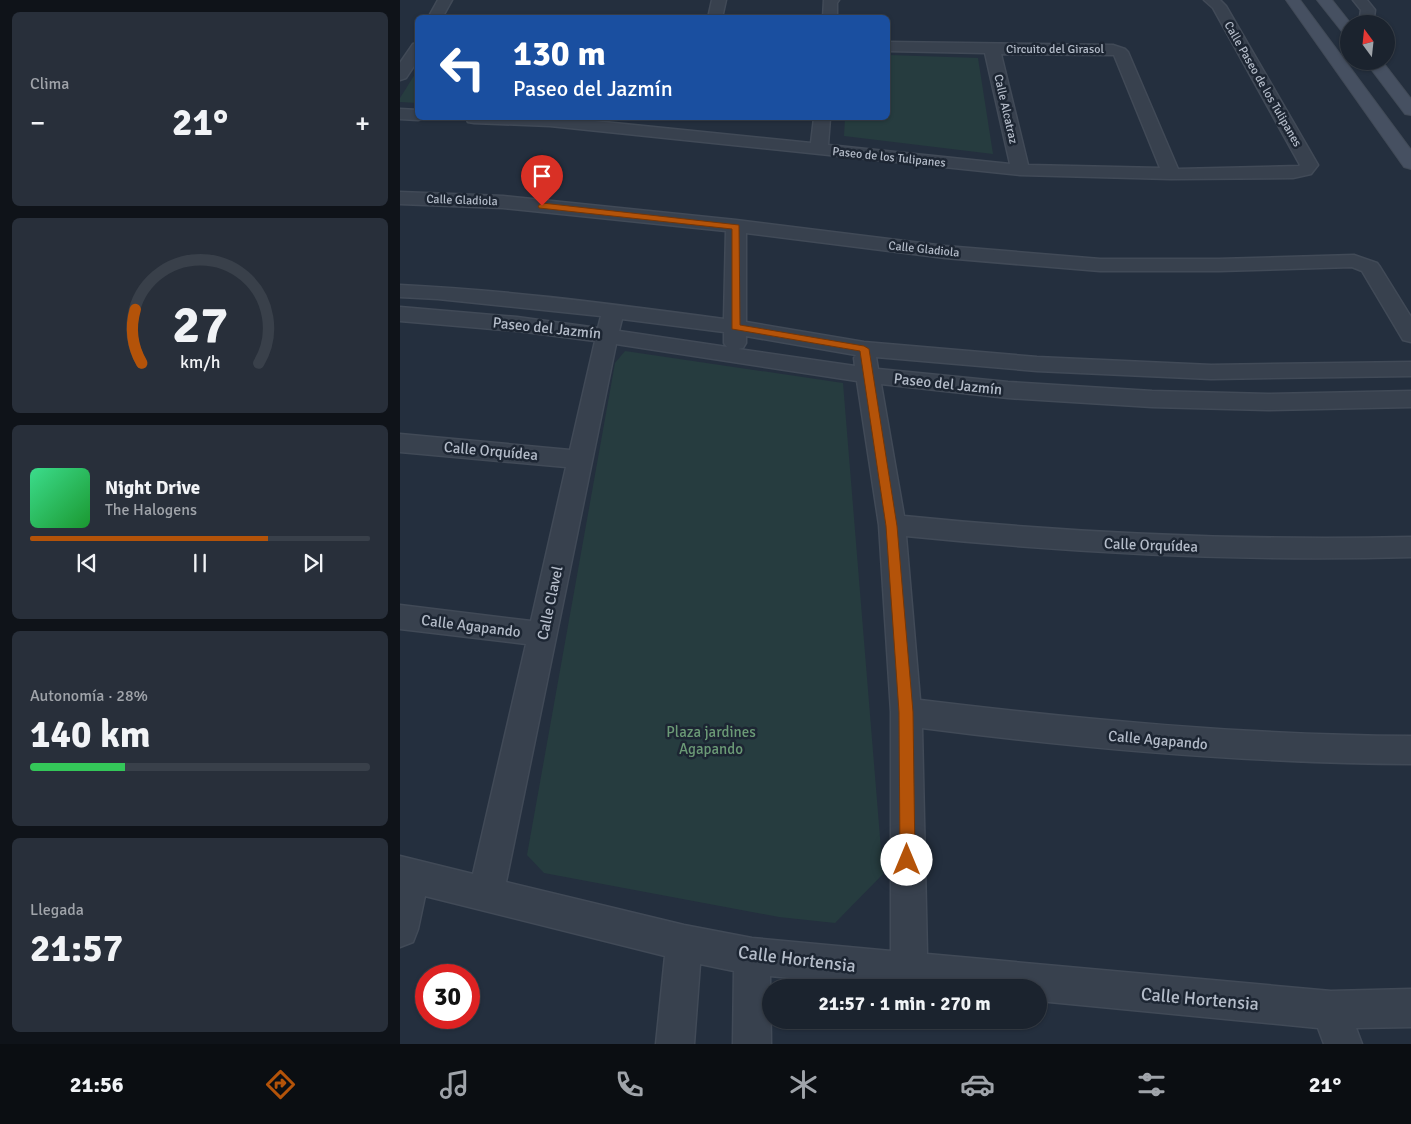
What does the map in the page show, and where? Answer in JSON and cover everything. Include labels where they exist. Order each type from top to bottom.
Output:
[{"type":"street","points":[[437,15],[445,0]]},
{"type":"street","points":[[716,15],[720,0]]},
{"type":"street","points":[[830,15],[830,2],[832,0]]},
{"type":"street","name":"Calle Paseo de los Tulipanes","points":[[1211,0],[1219,6],[1309,165],[1304,170]]},
{"type":"street","points":[[1293,0],[1411,163]]},
{"type":"street","points":[[1324,0],[1340,20]]},
{"type":"street","points":[[1360,0],[1368,10],[1367,15]]},
{"type":"street","name":"Circuito del Girasol","points":[[890,46],[1113,50],[1120,52],[1171,174]]},
{"type":"street","name":"Calle Alcatraz","points":[[992,49],[1020,170]]},
{"type":"street","points":[[400,75],[415,52]]},
{"type":"street","points":[[1380,70],[1411,110]]},
{"type":"street","points":[[400,114],[415,115]]},
{"type":"street","name":"Paseo de los Tulipanes","points":[[559,120],[819,150],[1020,170],[1171,174],[1293,173],[1304,170]]},
{"type":"street","points":[[685,135],[689,120]]},
{"type":"street","points":[[819,150],[822,120]]},
{"type":"street","name":"Calle Gladiola","points":[[400,198],[503,202],[736,226],[945,252],[1100,264],[1219,265],[1354,261],[1370,267],[1411,335]]},
{"type":"street","points":[[735,357],[736,226]]},
{"type":"street","name":"Paseo del Jazmín","points":[[400,291],[610,323],[735,357],[866,362],[1037,364],[1211,372],[1411,369]]},
{"type":"street","name":"Paseo del Jazmín","points":[[400,314],[735,327],[866,362],[1039,393],[1240,402],[1411,399]]},
{"type":"street","name":"Calle Clavel","points":[[486,894],[582,460],[610,323]]},
{"type":"street","points":[[866,362],[892,526],[906,712],[908,972]]},
{"type":"street","name":"Calle Orquídea","points":[[400,443],[582,460]]},
{"type":"street","name":"Calle Orquídea","points":[[892,526],[1019,538],[1150,546],[1280,550],[1411,548]]},
{"type":"street","name":"Calle Agapando","points":[[400,617],[543,634]]},
{"type":"street","name":"Calle Agapando","points":[[906,712],[1054,731],[1206,744],[1360,751],[1411,750]]},
{"type":"street","points":[[400,929],[406,874]]},
{"type":"street","name":"Calle Hortensia","points":[[406,874],[684,943],[752,956],[908,972],[1337,1027],[1411,1008]]},
{"type":"street","points":[[675,1044],[684,943]]},
{"type":"street","points":[[752,956],[752,1044]]},
{"type":"green space","points":[[890,55],[978,58],[993,154],[844,136],[845,120],[890,120]]},
{"type":"green space","points":[[415,74],[415,103],[400,102],[400,98]]},
{"type":"green space","name":"Plaza jardines Agapando","points":[[625,351],[843,383],[883,874],[835,923],[779,917],[544,873],[527,855],[615,363]]},
{"type":"route","points":[[542,206],[736,226],[735,327],[864,349],[892,526],[906,712],[907,860]]}]
